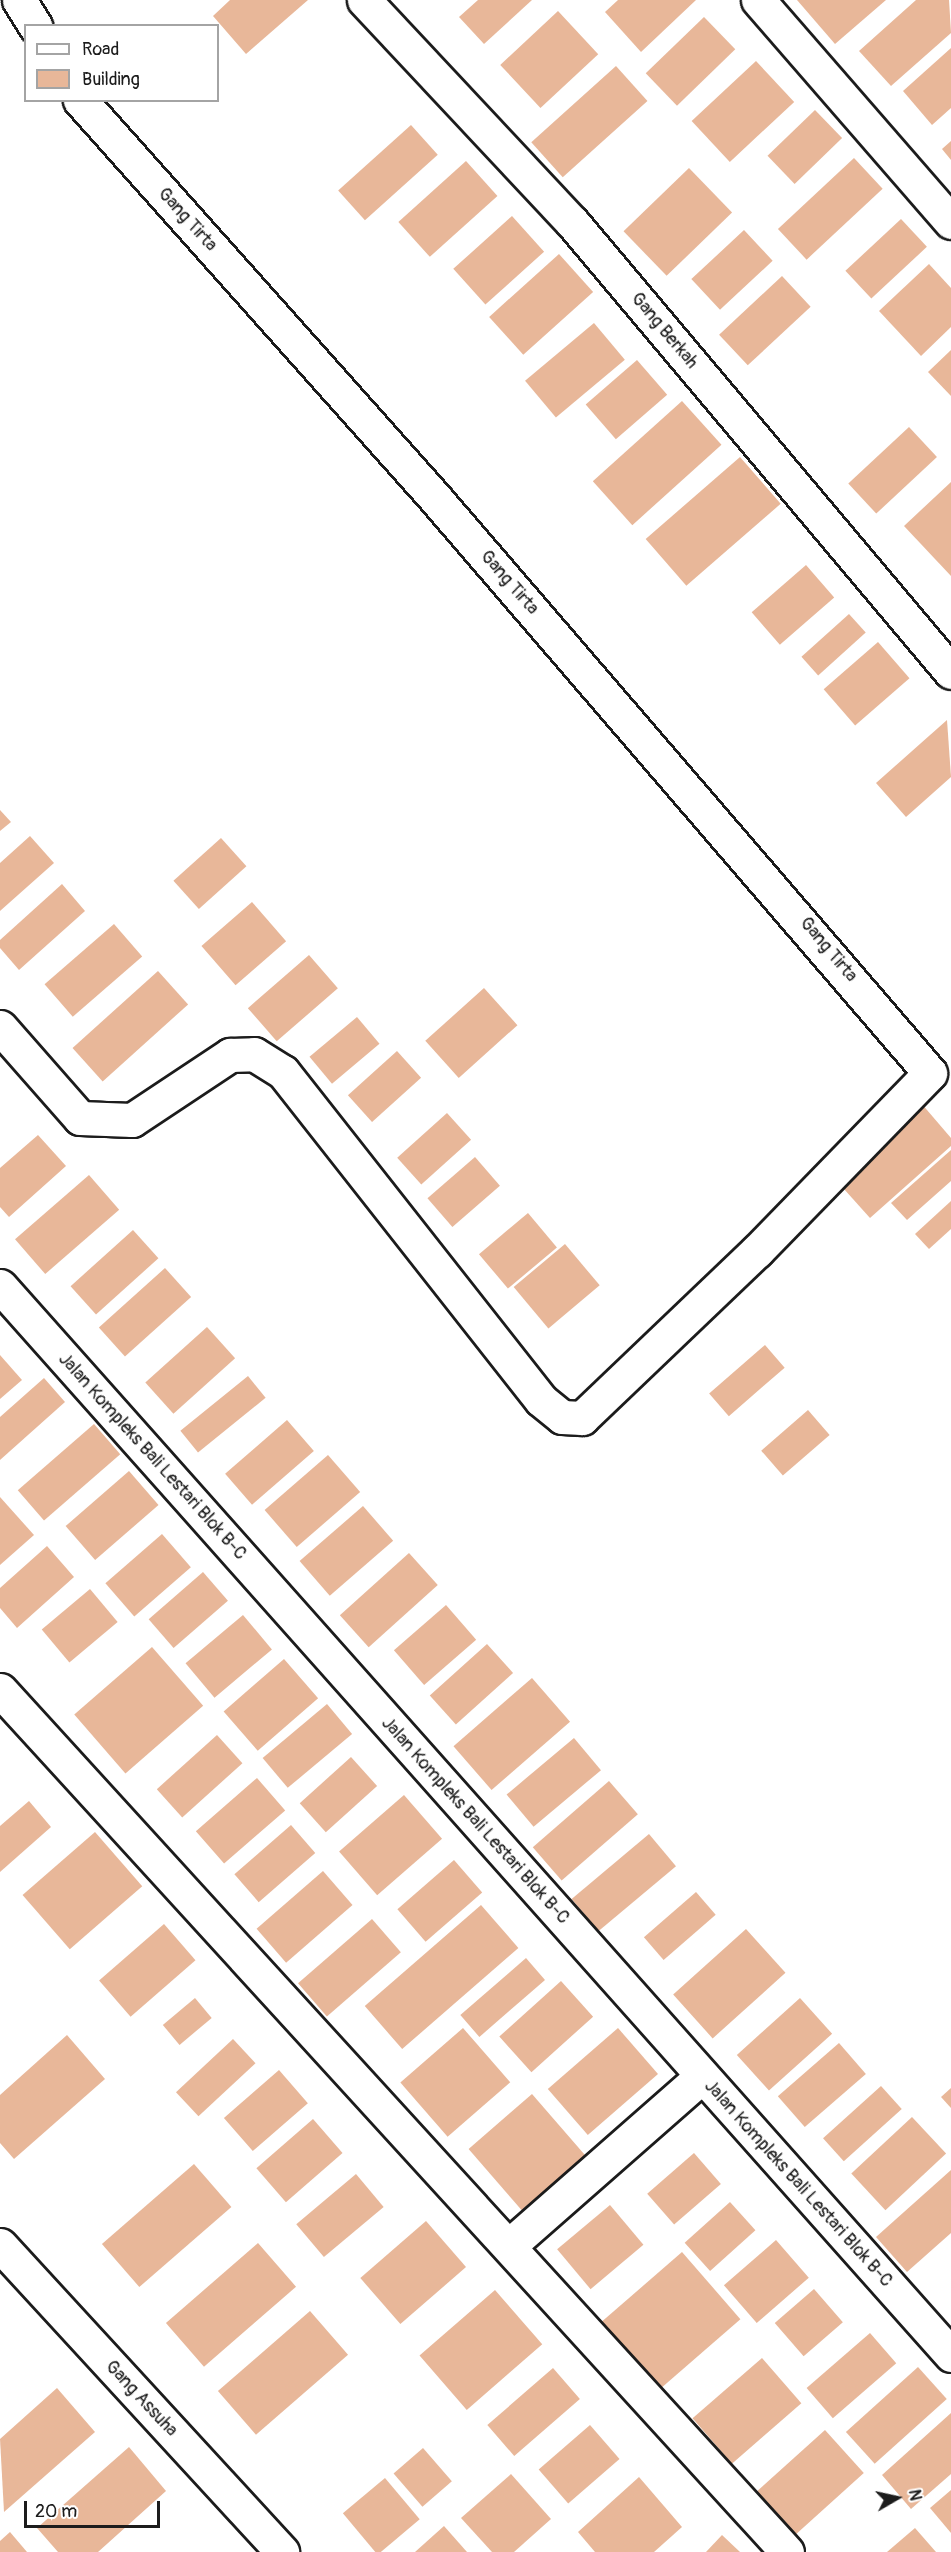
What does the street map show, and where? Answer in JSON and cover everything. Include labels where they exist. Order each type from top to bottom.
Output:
[{"type":"street","points":[[19,0],[34,24]]},
{"type":"street","name":"Gang Berkah","points":[[364,0],[572,222],[951,672]]},
{"type":"street","points":[[758,0],[951,222]]},
{"type":"street","name":"Gang Tirta","points":[[0,1027],[80,1118],[132,1120],[230,1055],[254,1054],[284,1072],[541,1400],[562,1417],[582,1418],[757,1251],[930,1072],[436,499],[82,102]]},
{"type":"street","name":"Jalan Kompleks Bali Lestari Blok B-C","points":[[0,1286],[701,2077],[951,2355]]},
{"type":"street","points":[[0,1690],[511,2244],[787,2552]]},
{"type":"street","points":[[511,2244],[701,2077]]},
{"type":"street","name":"Gang Assuha","points":[[0,2246],[282,2552]]},
{"type":"building","points":[[230,0],[308,0],[246,54],[213,16]]},
{"type":"building","points":[[478,0],[532,0],[484,44],[459,17]]},
{"type":"building","points":[[618,0],[696,0],[641,52],[605,12]]},
{"type":"building","points":[[797,0],[886,0],[835,44]]},
{"type":"building","points":[[916,0],[949,0],[951,33],[891,86],[859,51]]},
{"type":"building","points":[[558,11],[598,54],[540,108],[500,65]]},
{"type":"building","points":[[704,17],[735,49],[677,106],[646,73]]},
{"type":"building","points":[[951,48],[951,108],[932,125],[903,91]]},
{"type":"building","points":[[756,61],[794,102],[730,162],[692,121]]},
{"type":"building","points":[[616,66],[647,101],[563,177],[531,142]]},
{"type":"building","points":[[815,110],[842,138],[795,184],[768,156]]},
{"type":"building","points":[[411,125],[438,155],[365,220],[338,191]]},
{"type":"building","points":[[951,141],[951,160],[942,149]]},
{"type":"building","points":[[854,158],[883,189],[807,260],[778,229]]},
{"type":"building","points":[[466,161],[497,196],[430,257],[398,222]]},
{"type":"building","points":[[689,168],[732,213],[667,276],[624,231]]},
{"type":"building","points":[[512,216],[544,252],[485,305],[453,269]]},
{"type":"building","points":[[901,219],[927,247],[871,299],[845,271]]},
{"type":"building","points":[[744,230],[773,261],[720,310],[691,279]]},
{"type":"building","points":[[559,254],[593,292],[523,355],[489,317]]},
{"type":"building","points":[[929,264],[951,288],[951,327],[921,356],[879,311]]},
{"type":"building","points":[[782,276],[811,307],[748,365],[719,335]]},
{"type":"building","points":[[594,323],[625,360],[556,418],[525,381]]},
{"type":"building","points":[[951,350],[951,396],[928,372]]},
{"type":"building","points":[[637,360],[667,395],[616,439],[586,405]]},
{"type":"building","points":[[682,401],[721,445],[632,525],[593,481]]},
{"type":"building","points":[[909,427],[937,457],[876,514],[848,484]]},
{"type":"building","points":[[740,457],[781,504],[686,586],[646,539]]},
{"type":"building","points":[[951,482],[951,576],[904,526]]},
{"type":"building","points":[[806,565],[834,597],[780,645],[752,612]]},
{"type":"building","points":[[849,614],[866,633],[818,675],[801,657]]},
{"type":"building","points":[[878,642],[909,678],[855,725],[824,689]]},
{"type":"building","points":[[947,720],[951,777],[906,817],[876,783]]},
{"type":"building","points":[[0,810],[11,822],[0,831]]},
{"type":"building","points":[[30,836],[54,863],[0,911],[0,863]]},
{"type":"building","points":[[221,838],[246,866],[199,909],[173,881]]},
{"type":"building","points":[[62,884],[85,911],[19,970],[0,948],[0,940]]},
{"type":"building","points":[[252,902],[286,941],[236,985],[201,946]]},
{"type":"building","points":[[114,924],[142,956],[73,1017],[45,984]]},
{"type":"building","points":[[309,955],[338,988],[277,1041],[248,1008]]},
{"type":"building","points":[[158,971],[188,1004],[103,1081],[73,1048]]},
{"type":"building","points":[[484,988],[517,1025],[459,1078],[425,1041]]},
{"type":"building","points":[[357,1017],[379,1044],[332,1084],[310,1057]]},
{"type":"building","points":[[397,1051],[421,1078],[372,1122],[348,1095]]},
{"type":"building","points":[[921,1103],[951,1138],[951,1146],[870,1218],[835,1179]]},
{"type":"building","points":[[447,1113],[471,1140],[421,1185],[397,1158]]},
{"type":"building","points":[[38,1135],[66,1166],[9,1217],[0,1207],[0,1168]]},
{"type":"building","points":[[951,1150],[951,1181],[907,1220],[891,1203]]},
{"type":"building","points":[[475,1157],[500,1186],[452,1227],[427,1198]]},
{"type":"building","points":[[89,1175],[119,1210],[45,1274],[15,1239]]},
{"type":"building","points":[[951,1201],[951,1229],[929,1249],[915,1234]]},
{"type":"building","points":[[528,1213],[557,1247],[508,1289],[479,1254]]},
{"type":"building","points":[[133,1230],[158,1258],[96,1314],[71,1286]]},
{"type":"building","points":[[565,1244],[600,1285],[548,1328],[514,1287]]},
{"type":"building","points":[[165,1268],[191,1297],[125,1357],[99,1328]]},
{"type":"building","points":[[207,1327],[235,1358],[173,1414],[145,1383]]},
{"type":"building","points":[[765,1345],[785,1368],[729,1416],[709,1394]]},
{"type":"building","points":[[0,1355],[22,1380],[0,1399]]},
{"type":"building","points":[[248,1376],[266,1398],[198,1453],[180,1431]]},
{"type":"building","points":[[44,1378],[65,1402],[0,1460],[0,1417]]},
{"type":"building","points":[[808,1410],[830,1435],[783,1476],[761,1451]]},
{"type":"building","points":[[287,1420],[314,1451],[252,1505],[225,1474]]},
{"type":"building","points":[[94,1424],[120,1454],[44,1520],[18,1490]]},
{"type":"building","points":[[328,1455],[360,1492],[297,1547],[265,1510]]},
{"type":"building","points":[[129,1471],[159,1505],[95,1560],[66,1526]]},
{"type":"building","points":[[0,1497],[34,1535],[0,1565]]},
{"type":"building","points":[[363,1506],[393,1541],[330,1596],[300,1561]]},
{"type":"building","points":[[162,1534],[191,1567],[134,1616],[105,1583]]},
{"type":"building","points":[[47,1546],[74,1577],[17,1628],[0,1608],[0,1588]]},
{"type":"building","points":[[409,1553],[438,1585],[369,1647],[340,1615]]},
{"type":"building","points":[[203,1572],[228,1601],[174,1648],[149,1619]]},
{"type":"building","points":[[90,1589],[118,1622],[69,1662],[42,1629]]},
{"type":"building","points":[[446,1605],[476,1640],[424,1685],[394,1650]]},
{"type":"building","points":[[243,1615],[272,1649],[214,1698],[186,1663]]},
{"type":"building","points":[[487,1644],[513,1673],[456,1725],[430,1696]]},
{"type":"building","points":[[152,1647],[203,1706],[125,1773],[74,1715]]},
{"type":"building","points":[[284,1659],[318,1698],[258,1751],[224,1711]]},
{"type":"building","points":[[532,1678],[570,1722],[492,1790],[454,1746]]},
{"type":"building","points":[[327,1704],[352,1734],[288,1788],[263,1758]]},
{"type":"building","points":[[217,1735],[242,1763],[182,1817],[157,1789]]},
{"type":"building","points":[[574,1738],[601,1770],[534,1827],[507,1795]]},
{"type":"building","points":[[351,1757],[377,1786],[326,1832],[300,1803]]},
{"type":"building","points":[[257,1778],[285,1810],[224,1864],[196,1831]]},
{"type":"building","points":[[609,1781],[638,1814],[562,1880],[533,1847]]},
{"type":"building","points":[[404,1795],[442,1839],[377,1895],[339,1851]]},
{"type":"building","points":[[29,1801],[51,1827],[0,1872],[0,1826]]},
{"type":"building","points":[[291,1825],[315,1853],[259,1902],[234,1874]]},
{"type":"building","points":[[95,1832],[142,1886],[70,1949],[23,1895]]},
{"type":"building","points":[[649,1834],[676,1866],[599,1931],[572,1899]]},
{"type":"building","points":[[454,1860],[482,1892],[426,1942],[397,1909]]},
{"type":"building","points":[[323,1871],[353,1905],[286,1963],[257,1929]]},
{"type":"building","points":[[696,1892],[716,1915],[664,1960],[644,1937]]},
{"type":"building","points":[[481,1905],[518,1948],[402,2049],[365,2006]]},
{"type":"building","points":[[372,1919],[401,1952],[327,2017],[298,1983]]},
{"type":"building","points":[[164,1924],[195,1960],[131,2017],[99,1980]]},
{"type":"building","points":[[746,1929],[785,1973],[713,2038],[673,1995]]},
{"type":"building","points":[[526,1958],[545,1980],[479,2037],[460,2015]]},
{"type":"building","points":[[561,1981],[593,2017],[531,2072],[499,2037]]},
{"type":"building","points":[[195,1998],[212,2018],[180,2045],[163,2025]]},
{"type":"building","points":[[800,1998],[832,2034],[769,2091],[737,2055]]},
{"type":"building","points":[[463,2028],[510,2082],[448,2137],[400,2082]]},
{"type":"building","points":[[618,2028],[658,2074],[588,2135],[548,2089]]},
{"type":"building","points":[[67,2035],[105,2079],[14,2159],[0,2143],[0,2095]]},
{"type":"building","points":[[233,2039],[256,2063],[198,2116],[176,2092]]},
{"type":"building","points":[[839,2043],[866,2074],[805,2127],[778,2096]]},
{"type":"building","points":[[279,2070],[308,2103],[253,2151],[224,2118]]},
{"type":"building","points":[[881,2086],[902,2109],[844,2161],[823,2138]]},
{"type":"building","points":[[951,2088],[951,2108],[941,2097]]},
{"type":"building","points":[[532,2094],[586,2156],[522,2211],[469,2149]]},
{"type":"building","points":[[912,2117],[946,2154],[885,2210],[851,2174]]},
{"type":"building","points":[[313,2119],[343,2153],[286,2202],[256,2168]]},
{"type":"building","points":[[694,2153],[721,2184],[674,2225],[647,2194]]},
{"type":"building","points":[[194,2164],[231,2207],[139,2287],[102,2244]]},
{"type":"building","points":[[951,2170],[951,2233],[907,2272],[876,2237]]},
{"type":"building","points":[[356,2174],[384,2207],[324,2257],[296,2224]]},
{"type":"building","points":[[730,2202],[755,2230],[710,2271],[685,2243]]},
{"type":"building","points":[[610,2205],[643,2245],[591,2289],[557,2249]]},
{"type":"building","points":[[426,2221],[466,2267],[400,2324],[360,2278]]},
{"type":"building","points":[[776,2240],[809,2278],[757,2323],[724,2285]]},
{"type":"building","points":[[258,2243],[296,2287],[204,2367],[166,2323]]},
{"type":"building","points":[[682,2252],[740,2319],[659,2390],[600,2323]]},
{"type":"building","points":[[814,2289],[843,2322],[804,2356],[775,2323]]},
{"type":"building","points":[[495,2290],[542,2344],[467,2410],[420,2356]]},
{"type":"building","points":[[310,2311],[348,2355],[256,2435],[218,2391]]},
{"type":"building","points":[[870,2333],[896,2363],[833,2418],[807,2388]]},
{"type":"building","points":[[762,2358],[801,2403],[732,2464],[693,2418]]},
{"type":"building","points":[[918,2367],[947,2399],[875,2464],[846,2432]]},
{"type":"building","points":[[553,2368],[580,2399],[514,2456],[487,2425]]},
{"type":"building","points":[[57,2388],[95,2432],[4,2512],[0,2439]]},
{"type":"building","points":[[951,2413],[951,2474],[911,2509],[882,2475]]},
{"type":"building","points":[[590,2425],[620,2459],[568,2504],[539,2470]]},
{"type":"building","points":[[825,2430],[864,2473],[791,2539],[752,2496]]},
{"type":"building","points":[[129,2447],[166,2491],[98,2552],[58,2552],[37,2528]]},
{"type":"building","points":[[423,2448],[452,2481],[422,2507],[394,2474]]},
{"type":"building","points":[[511,2474],[551,2519],[514,2552],[492,2552],[461,2518]]},
{"type":"building","points":[[639,2477],[682,2527],[654,2552],[595,2552],[578,2532]]},
{"type":"building","points":[[385,2478],[420,2519],[381,2552],[375,2552],[343,2513]]},
{"type":"building","points":[[951,2490],[951,2533],[930,2508]]},
{"type":"building","points":[[444,2526],[467,2552],[415,2552]]},
{"type":"building","points":[[915,2528],[936,2552],[887,2552]]},
{"type":"building","points":[[10,2532],[27,2552],[0,2552],[0,2541]]},
{"type":"building","points":[[722,2535],[740,2552],[706,2552]]}]
